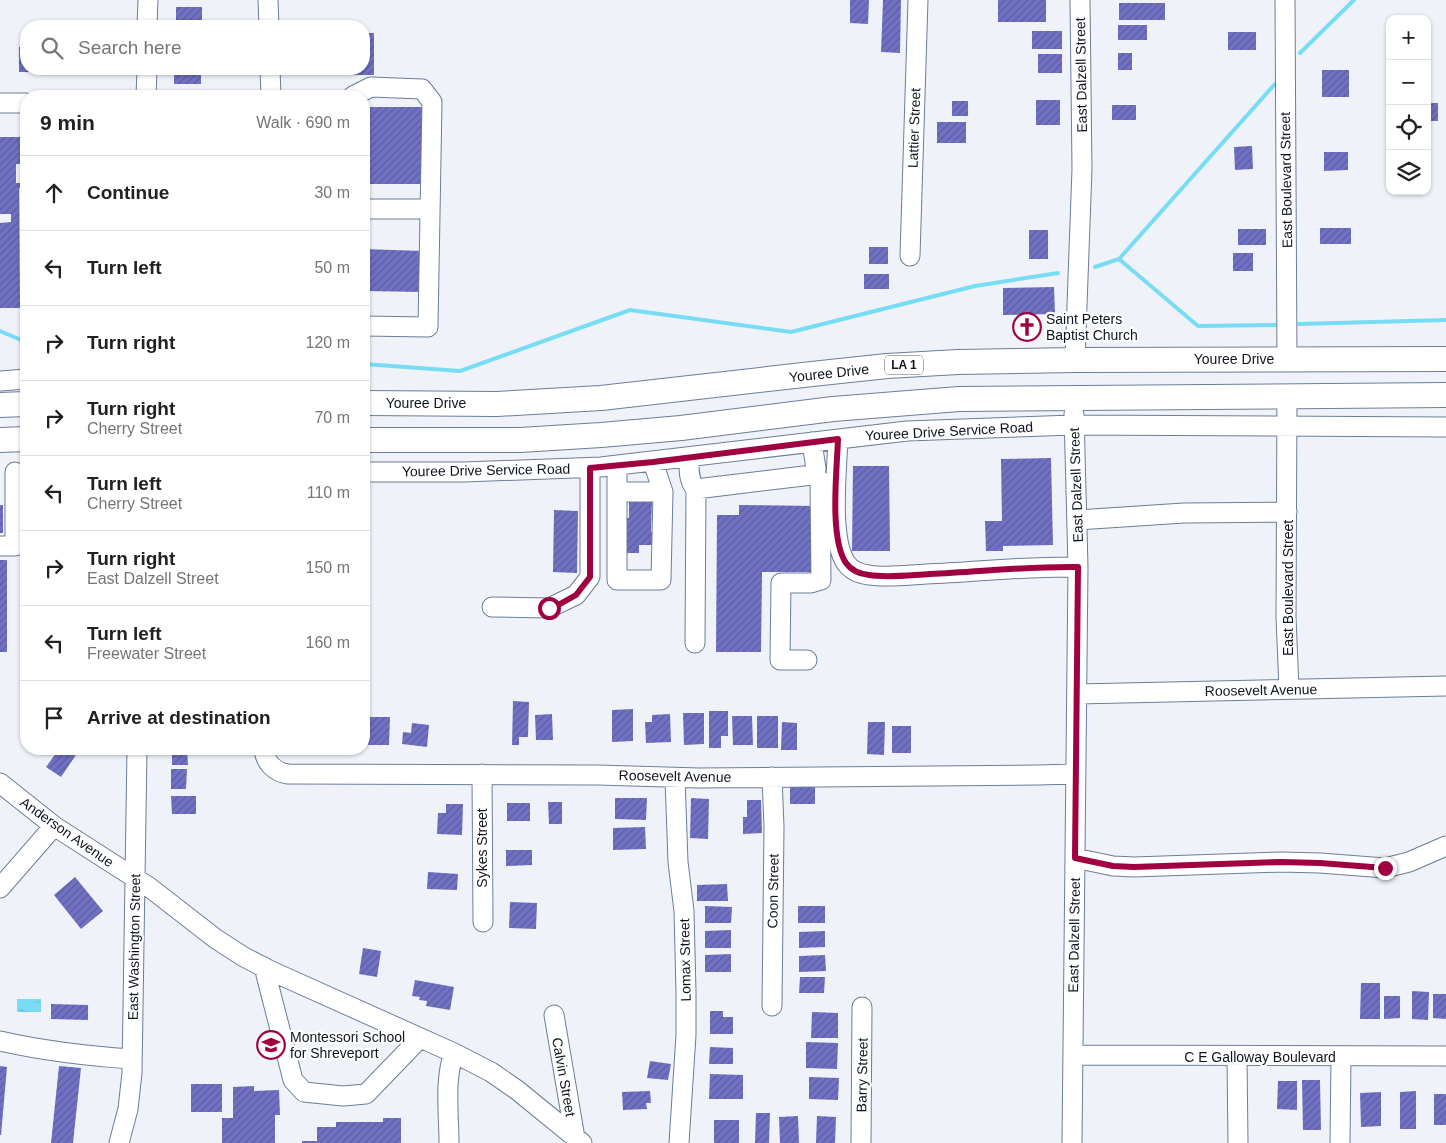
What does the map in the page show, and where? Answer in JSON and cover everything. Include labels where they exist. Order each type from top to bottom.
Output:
[{"type":"main road","name":"Youree Drive","points":[[370,403],[529,403],[601,398],[887,366],[958,362],[1446,359]]},
{"type":"main road","points":[[1075,360],[1075,397]]},
{"type":"main road","points":[[370,440],[480,441],[583,436],[681,428],[833,409],[959,400],[1075,397],[1446,395]]},
{"type":"main road","points":[[0,406],[20,404]]},
{"type":"main road","points":[[0,440],[20,439]]},
{"type":"street","points":[[147,20],[148,0]]},
{"type":"street","points":[[268,0],[269,20]]},
{"type":"street","name":"Lattier Street","points":[[910,256],[918,0]]},
{"type":"street","name":"East Dalzell Street","points":[[1075,360],[1082,169],[1080,0]]},
{"type":"street","name":"East Boulevard Street","points":[[1285,0],[1287,359]]},
{"type":"street","points":[[146,90],[147,75]]},
{"type":"street","points":[[270,75],[271,90]]},
{"type":"street","points":[[366,90],[371,88],[422,89],[432,102],[428,327],[370,326]]},
{"type":"street","points":[[0,103],[20,103]]},
{"type":"street","points":[[370,209],[429,210]]},
{"type":"street","points":[[0,381],[20,379]]},
{"type":"street","name":"East Boulevard Street","points":[[1287,396],[1286,617],[1289,689]]},
{"type":"street","name":"East Dalzell Street","points":[[1072,1143],[1078,567],[1075,397]]},
{"type":"street","name":"Youree Drive Service Road","points":[[370,472],[464,472],[590,468],[907,431],[1074,425],[1446,427]]},
{"type":"street","points":[[838,439],[837,535],[841,554],[847,564],[859,573],[896,576],[1044,566],[1078,567]]},
{"type":"street","points":[[812,442],[816,468],[814,474]]},
{"type":"street","points":[[688,457],[690,477],[692,485],[696,489],[695,643]]},
{"type":"street","points":[[616,465],[617,580],[661,580],[663,492],[653,462]]},
{"type":"street","points":[[492,608],[549,608],[576,595],[590,577],[590,468]]},
{"type":"street","points":[[0,546],[15,546],[14,472]]},
{"type":"street","points":[[696,489],[814,474]]},
{"type":"street","points":[[807,660],[780,660],[781,583],[807,583],[821,580],[820,481],[814,474]]},
{"type":"street","points":[[617,492],[663,492]]},
{"type":"street","points":[[1077,520],[1184,513],[1287,512]]},
{"type":"street","points":[[590,531],[617,531]]},
{"type":"street","name":"Roosevelt Avenue","points":[[1077,694],[1446,686]]},
{"type":"street","name":"East Washington Street","points":[[119,1143],[128,1109],[132,1073],[137,755]]},
{"type":"street","name":"Roosevelt Avenue","points":[[265,755],[275,770],[288,774],[598,775],[675,778],[1028,776],[1076,774]]},
{"type":"street","name":"Sykes Street","points":[[482,774],[483,922]]},
{"type":"street","name":"Coon Street","points":[[772,777],[774,827],[772,1006]]},
{"type":"street","name":"Lomax Street","points":[[675,778],[678,862],[684,911],[686,992],[686,1035],[679,1143]]},
{"type":"street","name":"Anderson Avenue","points":[[0,783],[54,826],[135,878],[216,939],[244,957],[264,968],[454,1053],[491,1072],[578,1140]]},
{"type":"street","points":[[0,888],[54,826]]},
{"type":"street","points":[[1075,858],[1113,866],[1134,867],[1281,862],[1385,868],[1409,862],[1446,846]]},
{"type":"street","points":[[264,968],[293,1080],[304,1092],[343,1096],[366,1094],[420,1038]]},
{"type":"street","name":"Barry Street","points":[[861,1143],[862,1007]]},
{"type":"street","name":"Calvin Street","points":[[554,1015],[578,1140]]},
{"type":"street","points":[[0,1042],[46,1051],[132,1059]]},
{"type":"street","points":[[449,1143],[449,1081],[450,1064],[454,1053]]},
{"type":"street","name":"C E Galloway Boulevard","points":[[1073,1055],[1446,1056]]},
{"type":"street","points":[[1237,1056],[1238,1143]]},
{"type":"street","points":[[1340,1143],[1341,1056]]},
{"type":"water","points":[[17,999],[41,999],[41,1012],[17,1012]]},
{"type":"building","points":[[850,0],[869,0],[868,24],[850,23]]},
{"type":"building","points":[[883,0],[901,0],[900,53],[881,52]]},
{"type":"building","points":[[998,0],[1046,0],[1046,22],[998,22]]},
{"type":"building","points":[[1119,3],[1165,3],[1165,20],[1119,20]]},
{"type":"building","points":[[176,7],[202,7],[202,20],[176,20]]},
{"type":"building","points":[[1118,25],[1147,25],[1147,40],[1118,40]]},
{"type":"building","points":[[1032,31],[1062,31],[1062,49],[1032,49]]},
{"type":"building","points":[[1228,32],[1256,32],[1256,50],[1228,50]]},
{"type":"building","points":[[370,33],[374,33],[374,75],[370,75]]},
{"type":"building","points":[[19,47],[20,47],[20,72]]},
{"type":"building","points":[[1118,53],[1132,53],[1132,70],[1118,70]]},
{"type":"building","points":[[1038,54],[1062,54],[1062,73],[1038,73]]},
{"type":"building","points":[[1322,70],[1349,70],[1349,97],[1322,97]]},
{"type":"building","points":[[174,75],[201,75],[201,84],[174,84]]},
{"type":"building","points":[[1036,100],[1060,100],[1060,125],[1036,125]]},
{"type":"building","points":[[952,101],[968,101],[968,116],[952,116]]},
{"type":"building","points":[[1431,103],[1438,103],[1438,121],[1431,121]]},
{"type":"building","points":[[1112,105],[1136,105],[1136,120],[1112,120]]},
{"type":"building","points":[[370,107],[425,107],[425,184],[370,184]]},
{"type":"building","points":[[937,122],[966,122],[966,143],[937,143]]},
{"type":"building","points":[[0,137],[20,137],[20,164],[16,164],[16,183],[20,183],[20,308],[0,308],[0,223],[11,222],[11,214],[0,214]]},
{"type":"building","points":[[1252,146],[1253,169],[1235,170],[1234,147]]},
{"type":"building","points":[[1324,152],[1348,152],[1348,170],[1324,171]]},
{"type":"building","points":[[1320,228],[1351,228],[1351,244],[1320,244]]},
{"type":"building","points":[[1238,229],[1266,229],[1266,245],[1238,245]]},
{"type":"building","points":[[1029,230],[1048,230],[1048,259],[1029,259]]},
{"type":"building","points":[[869,247],[888,247],[888,264],[869,264]]},
{"type":"building","points":[[370,249],[423,251],[422,292],[370,291]]},
{"type":"building","points":[[1233,253],[1253,253],[1253,271],[1233,271]]},
{"type":"building","points":[[864,274],[889,274],[889,289],[864,289]]},
{"type":"building","points":[[1054,287],[1055,314],[1003,315],[1003,288]]},
{"type":"building","points":[[1051,458],[1053,545],[1003,546],[1003,551],[986,551],[985,521],[1002,521],[1001,459]]},
{"type":"building","points":[[853,466],[889,466],[890,551],[852,551]]},
{"type":"building","points":[[629,501],[652,502],[652,545],[639,545],[639,553],[627,553],[627,537],[620,537],[621,518],[629,518]]},
{"type":"building","points":[[0,505],[3,505],[3,533],[0,533]]},
{"type":"building","points":[[739,505],[816,506],[816,572],[762,572],[761,652],[716,652],[717,515],[739,515]]},
{"type":"building","points":[[554,510],[578,511],[577,573],[553,572]]},
{"type":"building","points":[[0,560],[7,560],[7,652],[0,652]]},
{"type":"building","points":[[513,701],[529,702],[528,737],[519,737],[519,745],[512,745]]},
{"type":"building","points":[[633,709],[633,741],[612,742],[612,710]]},
{"type":"building","points":[[709,711],[728,711],[728,736],[721,736],[721,748],[709,748]]},
{"type":"building","points":[[683,713],[704,713],[704,744],[684,745]]},
{"type":"building","points":[[552,714],[553,740],[536,740],[535,715]]},
{"type":"building","points":[[670,714],[671,742],[646,743],[645,722],[652,722],[652,715]]},
{"type":"building","points":[[732,716],[752,716],[753,745],[733,745]]},
{"type":"building","points":[[757,716],[778,716],[778,748],[757,748]]},
{"type":"building","points":[[370,717],[390,717],[389,745],[370,745]]},
{"type":"building","points":[[782,722],[797,723],[797,750],[781,750]]},
{"type":"building","points":[[868,722],[885,722],[884,755],[867,754]]},
{"type":"building","points":[[412,723],[429,725],[427,747],[402,744],[403,732],[411,733]]},
{"type":"building","points":[[892,726],[911,726],[911,753],[892,753]]},
{"type":"building","points":[[55,755],[76,755],[61,777],[46,767]]},
{"type":"building","points":[[172,755],[187,755],[188,765],[172,765]]},
{"type":"building","points":[[171,769],[187,769],[186,789],[171,789]]},
{"type":"building","points":[[815,786],[815,804],[790,804],[790,787]]},
{"type":"building","points":[[171,796],[196,796],[196,814],[172,814]]},
{"type":"building","points":[[615,798],[647,798],[646,820],[615,819]]},
{"type":"building","points":[[691,798],[709,799],[708,839],[690,838]]},
{"type":"building","points":[[747,800],[761,800],[762,833],[743,834],[743,817],[747,817]]},
{"type":"building","points":[[548,802],[562,802],[562,824],[549,824]]},
{"type":"building","points":[[507,803],[530,803],[530,821],[507,821]]},
{"type":"building","points":[[446,804],[463,804],[462,835],[437,834],[438,813],[446,813]]},
{"type":"building","points":[[645,827],[646,849],[613,850],[613,828]]},
{"type":"building","points":[[506,850],[532,850],[532,865],[506,866]]},
{"type":"building","points":[[428,872],[458,874],[457,890],[427,889]]},
{"type":"building","points":[[75,877],[103,911],[81,929],[54,895]]},
{"type":"building","points":[[727,884],[728,901],[697,901],[697,885]]},
{"type":"building","points":[[510,902],[537,903],[536,929],[509,928]]},
{"type":"building","points":[[705,906],[732,907],[731,923],[705,923]]},
{"type":"building","points":[[798,906],[825,906],[825,923],[798,923]]},
{"type":"building","points":[[731,930],[731,948],[705,948],[705,931]]},
{"type":"building","points":[[825,931],[825,947],[799,948],[799,932]]},
{"type":"building","points":[[363,948],[381,951],[377,977],[359,974]]},
{"type":"building","points":[[731,954],[731,972],[705,972],[705,955]]},
{"type":"building","points":[[825,955],[826,971],[799,972],[799,956]]},
{"type":"building","points":[[800,977],[825,977],[824,993],[799,993]]},
{"type":"building","points":[[415,980],[454,987],[450,1010],[426,1006],[427,1001],[419,1000],[420,997],[412,996]]},
{"type":"building","points":[[1361,983],[1380,983],[1380,1019],[1360,1019]]},
{"type":"building","points":[[1412,991],[1429,992],[1428,1020],[1412,1019]]},
{"type":"building","points":[[1433,994],[1446,994],[1446,1019],[1433,1018]]},
{"type":"building","points":[[1384,996],[1400,996],[1400,1018],[1384,1019]]},
{"type":"building","points":[[51,1004],[88,1005],[88,1020],[51,1019]]},
{"type":"building","points":[[710,1011],[723,1011],[723,1017],[733,1017],[733,1034],[710,1034]]},
{"type":"building","points":[[812,1012],[838,1013],[838,1038],[811,1038]]},
{"type":"building","points":[[806,1042],[838,1043],[837,1069],[806,1068]]},
{"type":"building","points":[[710,1047],[733,1048],[733,1064],[709,1064]]},
{"type":"building","points":[[650,1061],[671,1064],[668,1080],[647,1078]]},
{"type":"building","points":[[0,1066],[7,1067],[1,1135],[0,1135]]},
{"type":"building","points":[[59,1066],[81,1068],[73,1143],[51,1143]]},
{"type":"building","points":[[710,1074],[743,1075],[743,1099],[709,1099]]},
{"type":"building","points":[[809,1077],[839,1078],[838,1100],[809,1099]]},
{"type":"building","points":[[1302,1080],[1320,1080],[1321,1130],[1303,1130]]},
{"type":"building","points":[[1278,1081],[1297,1081],[1297,1110],[1277,1109]]},
{"type":"building","points":[[191,1084],[222,1084],[222,1112],[191,1112]]},
{"type":"building","points":[[254,1086],[254,1091],[279,1090],[280,1115],[275,1115],[275,1143],[222,1143],[222,1118],[233,1118],[233,1087]]},
{"type":"building","points":[[650,1091],[651,1103],[646,1103],[647,1109],[623,1110],[622,1092]]},
{"type":"building","points":[[1416,1091],[1416,1129],[1400,1129],[1400,1092]]},
{"type":"building","points":[[1381,1092],[1381,1126],[1361,1127],[1360,1093]]},
{"type":"building","points":[[1434,1094],[1446,1094],[1446,1125],[1434,1125]]},
{"type":"building","points":[[756,1113],[770,1113],[769,1143],[755,1143]]},
{"type":"building","points":[[798,1116],[799,1143],[780,1143],[779,1117]]},
{"type":"building","points":[[817,1116],[836,1117],[835,1143],[816,1143]]},
{"type":"building","points":[[383,1118],[401,1118],[401,1143],[302,1143],[302,1141],[317,1141],[317,1127],[336,1127],[336,1122],[383,1122]]},
{"type":"building","points":[[714,1120],[739,1120],[739,1143],[714,1143]]},
{"type":"waterway","points":[[1300,53],[1354,0]]},
{"type":"waterway","points":[[1095,267],[1119,259],[1275,84]]},
{"type":"waterway","points":[[1119,259],[1198,326],[1277,325]]},
{"type":"waterway","points":[[370,364],[460,371],[630,310],[791,332],[975,286],[1058,273]]},
{"type":"waterway","points":[[1299,324],[1446,320]]},
{"type":"waterway","points":[[0,331],[20,339]]},
{"type":"place","name":"Saint Peters Baptist Church","points":[[1027,327]]},
{"type":"place","name":"Montessori School for Shreveport","points":[[271,1045]]},
{"type":"route","points":[[549,608],[576,595],[590,577],[590,468],[838,439],[837,535],[841,554],[847,564],[859,573],[896,576],[1044,566],[1078,567],[1075,858],[1113,866],[1134,867],[1281,862],[1385,868]]}]
